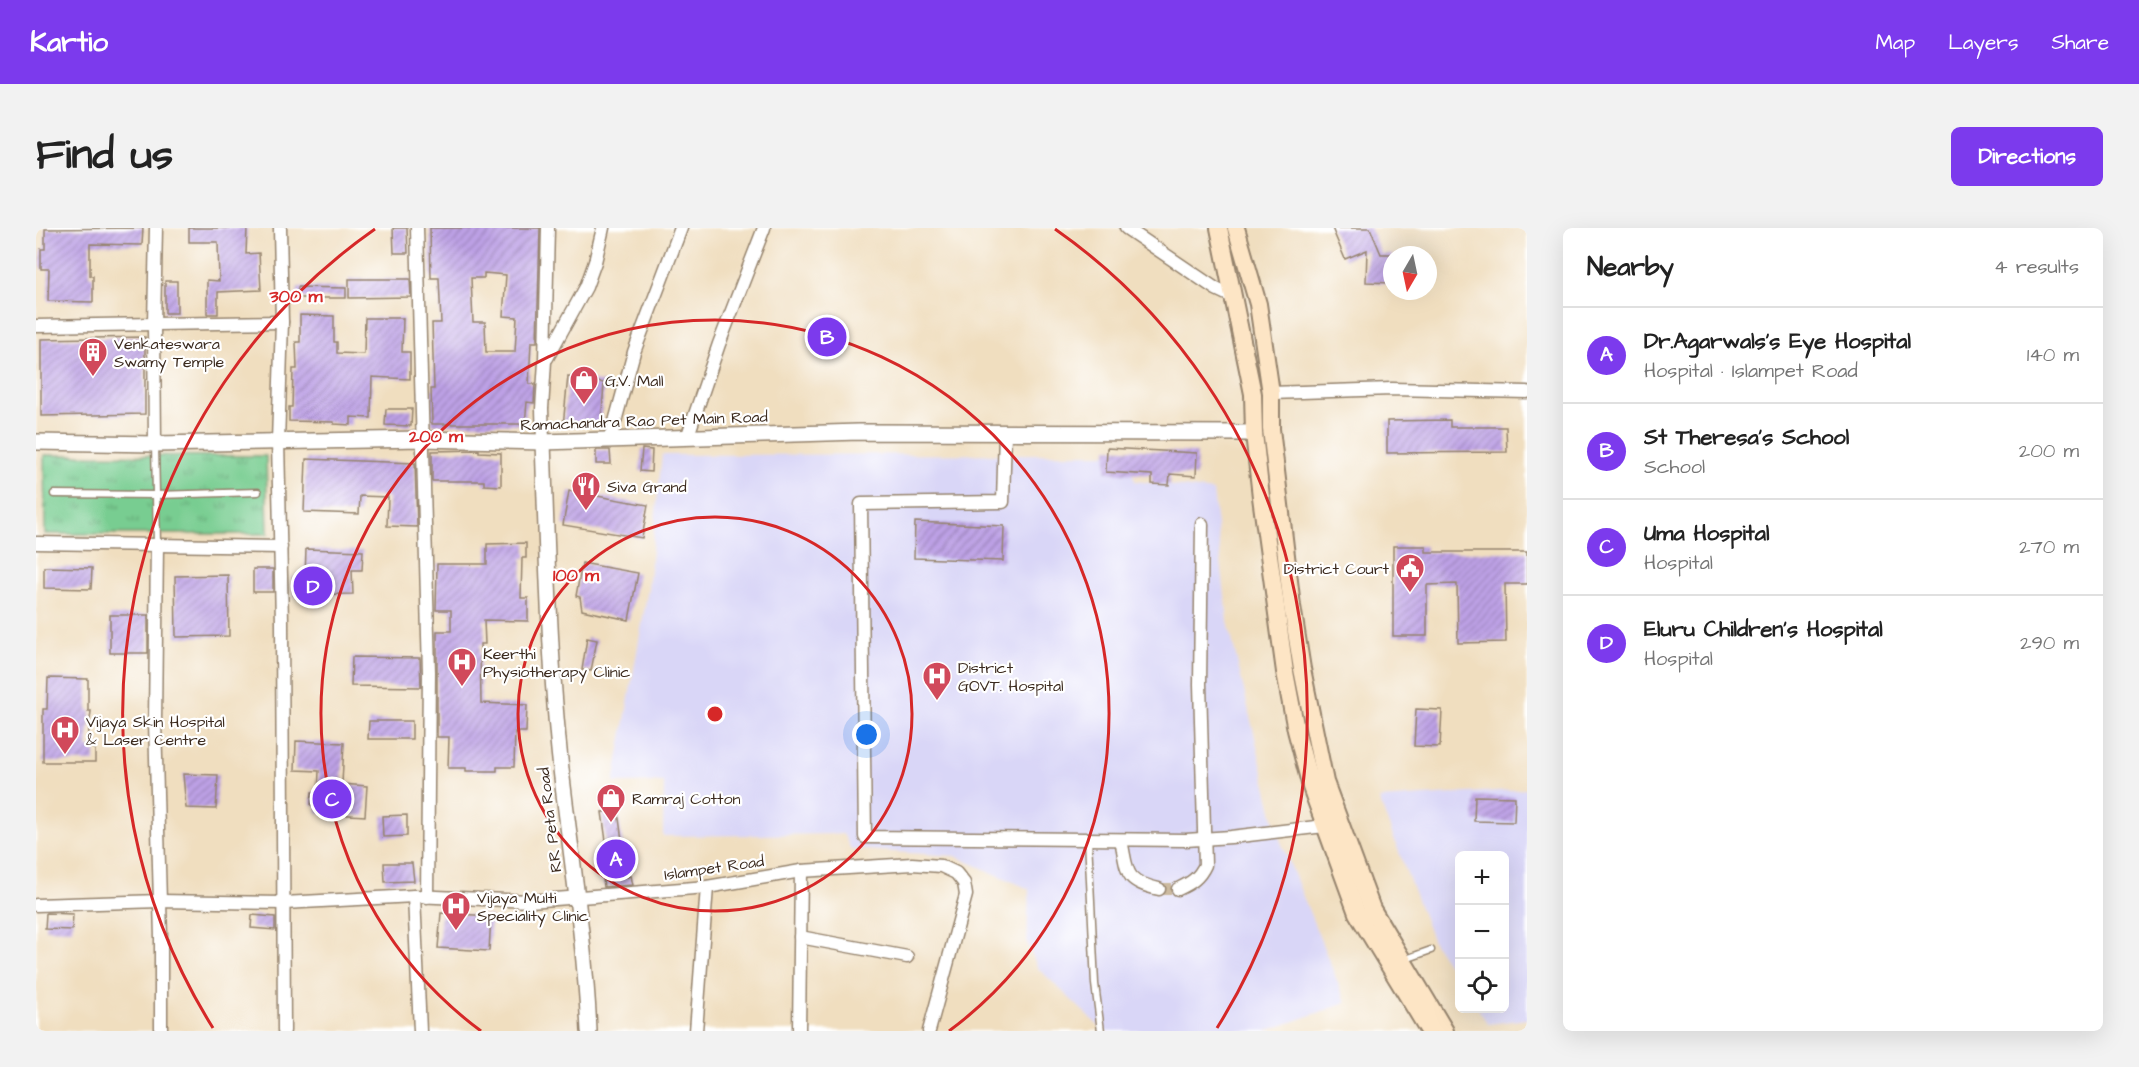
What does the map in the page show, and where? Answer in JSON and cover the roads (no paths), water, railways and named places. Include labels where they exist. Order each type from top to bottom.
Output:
[{"type":"main road","points":[[1219,228],[1253,394],[1254,433],[1274,604],[1296,730],[1311,787],[1372,909],[1445,1031]]},
{"type":"main road","points":[[1236,228],[1258,304],[1271,393],[1271,429],[1292,602],[1302,669],[1332,825],[1357,913],[1429,1031]]},
{"type":"main road","points":[[1274,604],[1292,602]]},
{"type":"street","points":[[155,444],[156,228]]},
{"type":"street","points":[[280,228],[282,321],[278,441],[281,547],[284,1031]]},
{"type":"street","points":[[417,228],[429,672],[427,897]]},
{"type":"street","points":[[543,442],[548,228]]},
{"type":"street","points":[[545,361],[586,287],[603,228]]},
{"type":"street","points":[[610,440],[634,352],[681,228]]},
{"type":"street","points":[[687,438],[719,344],[764,228]]},
{"type":"street","points":[[1126,228],[1216,289],[1235,298]]},
{"type":"street","points":[[36,326],[282,321]]},
{"type":"street","points":[[1271,393],[1392,389],[1527,392]]},
{"type":"street","name":"Ramachandra Rao Pet Main Road","points":[[36,442],[155,444],[422,439],[543,442],[859,432],[1254,433]]},
{"type":"street","points":[[1005,432],[1003,502],[861,504],[865,837],[1204,839],[1332,825]]},
{"type":"street","name":"RR Peta Road","points":[[543,442],[553,677],[561,768],[587,985],[589,1031]]},
{"type":"street","points":[[1178,890],[1192,883],[1201,874],[1205,865],[1200,684],[1202,524]]},
{"type":"street","points":[[36,543],[281,547]]},
{"type":"street","points":[[157,544],[155,721],[161,1031]]},
{"type":"street","points":[[1121,840],[1128,875],[1140,885],[1159,890]]},
{"type":"street","name":"Islampet Road","points":[[36,905],[160,901],[284,903],[414,896],[530,901],[707,887],[801,871],[856,866],[912,864],[941,867],[956,873],[964,883],[966,895],[930,1031]]},
{"type":"street","points":[[799,1031],[801,871]]},
{"type":"street","points":[[696,1031],[707,887]]},
{"type":"street","points":[[414,896],[420,1031]]},
{"type":"street","points":[[800,937],[907,957]]},
{"type":"lane","points":[[155,444],[157,544]]},
{"type":"lane","points":[[54,494],[156,495],[258,492]]},
{"type":"lane","points":[[1088,839],[1095,984],[1101,1031]]},
{"type":"lane","points":[[1402,961],[1431,950]]},
{"type":"tunnel","points":[[1159,889],[1178,889]]},
{"type":"place","name":"St Theresa's School","points":[[827,337]]},
{"type":"place","name":"Venkateswara Swamy Temple","points":[[93,378]]},
{"type":"place","name":"G.V. Mall","points":[[584,406]]},
{"type":"place","name":"Siva Grand","points":[[586,512]]},
{"type":"place","name":"Eluru Children's Hospital","points":[[313,586]]},
{"type":"place","name":"District Court","points":[[1410,594]]},
{"type":"place","name":"Keerthi Physiotherapy Clinic","points":[[462,688]]},
{"type":"place","name":"District GOVT. Hospital","points":[[937,702]]},
{"type":"place","name":"Vijaya Skin Hospital & Laser Centre","points":[[65,756]]},
{"type":"place","name":"Uma Hospital","points":[[332,799]]},
{"type":"place","name":"Ramraj Cotton","points":[[611,824]]},
{"type":"place","name":"Dr.Agarwals's Eye Hospital","points":[[616,859]]},
{"type":"place","name":"Vijaya Multi Speciality Clinic","points":[[456,932]]}]
